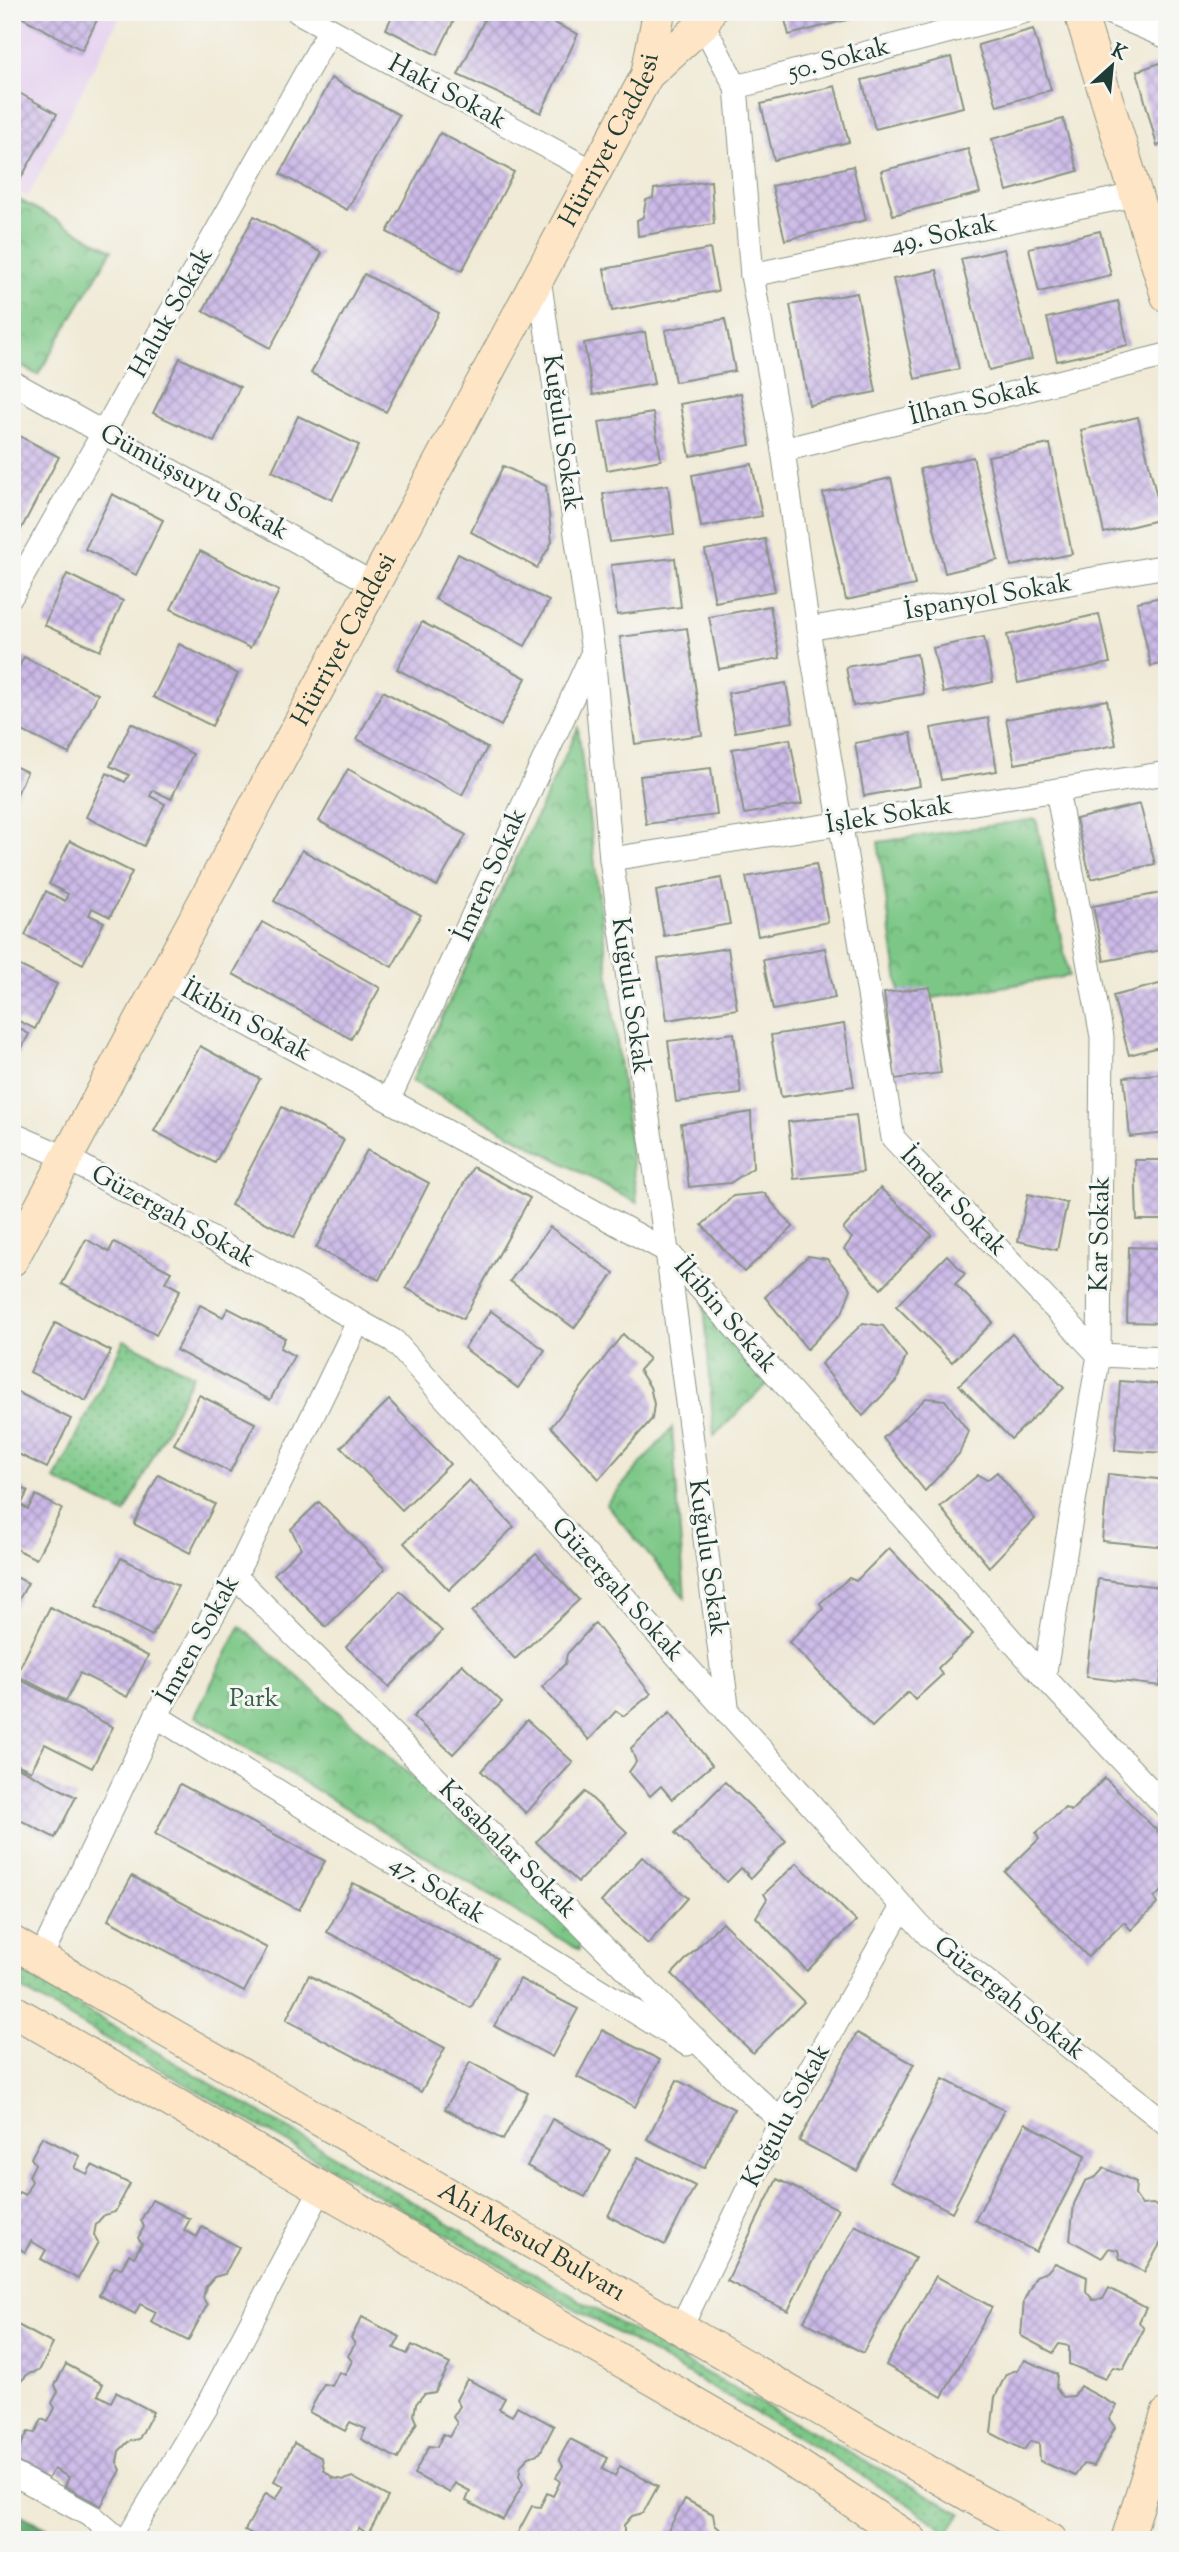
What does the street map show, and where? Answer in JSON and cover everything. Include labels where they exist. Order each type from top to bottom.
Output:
[{"type":"main road","name":"Hürriyet Caddesi","points":[[12,1260],[647,75],[659,12]]},
{"type":"main road","points":[[1080,12],[1167,296]]},
{"type":"main road","points":[[647,75],[706,18]]},
{"type":"main road","name":"Ahi Mesud Bulvarı","points":[[12,1942],[680,2329],[1051,2540]]},
{"type":"main road","points":[[12,2010],[764,2443],[911,2540]]},
{"type":"main road","points":[[1127,2540],[1167,2414]]},
{"type":"street","name":"Haki Sokak","points":[[298,12],[596,173]]},
{"type":"street","name":"50. Sokak","points":[[736,87],[1023,12]]},
{"type":"street","points":[[1108,12],[1167,37]]},
{"type":"street","points":[[706,18],[736,87]]},
{"type":"street","name":"Haluk Sokak","points":[[12,595],[330,30]]},
{"type":"street","name":"İmdat Sokak","points":[[736,87],[752,275],[783,450],[808,629],[893,1138],[1099,1356]]},
{"type":"street","name":"49. Sokak","points":[[752,275],[1136,195]]},
{"type":"street","name":"Kuğulu Sokak","points":[[539,278],[593,652],[611,859],[667,1251],[728,1713]]},
{"type":"street","name":"İlhan Sokak","points":[[783,450],[1167,355]]},
{"type":"street","name":"Gümüşsuyu Sokak","points":[[12,382],[374,585]]},
{"type":"street","name":"İspanyol Sokak","points":[[808,629],[1167,566]]},
{"type":"street","name":"İmren Sokak","points":[[389,1099],[593,652]]},
{"type":"street","name":"İşlek Sokak","points":[[611,859],[1167,773]]},
{"type":"street","name":"Kar Sokak","points":[[1044,1677],[1099,1356],[1102,1037],[1057,790]]},
{"type":"street","name":"İkibin Sokak","points":[[163,978],[667,1251],[1044,1677],[1167,1808]]},
{"type":"street","name":"Güzergah Sokak","points":[[12,1134],[67,1158],[394,1341],[929,1936],[1167,2124]]},
{"type":"street","name":"İmren Sokak","points":[[40,1959],[156,1716],[235,1576],[358,1322]]},
{"type":"street","points":[[1099,1356],[1167,1357]]},
{"type":"street","name":"Kasabalar Sokak","points":[[235,1576],[719,2063],[781,2121]]},
{"type":"street","name":"47. Sokak","points":[[156,1716],[719,2063]]},
{"type":"street","name":"Kuğulu Sokak","points":[[680,2329],[781,2121],[902,1907]]},
{"type":"street","points":[[127,2540],[207,2406],[322,2187]]},
{"type":"street","points":[[12,2473],[93,2517],[120,2540]]},
{"type":"shaded area","points":[[12,12],[122,12],[28,197],[12,189]]},
{"type":"green space","points":[[12,196],[112,250],[38,375],[12,362]]},
{"type":"green space","points":[[578,728],[637,1203],[412,1081]]},
{"type":"green space","points":[[1036,819],[1069,976],[901,1003],[878,842]]},
{"type":"green space","points":[[704,1302],[774,1377],[714,1436]]},
{"type":"green space","points":[[124,1340],[193,1375],[125,1514],[55,1480]]},
{"type":"green space","points":[[672,1428],[685,1598],[606,1504]]},
{"type":"green space","name":"Park","points":[[240,1626],[491,1846],[581,1934],[579,1950],[195,1716]]},
{"type":"green space","points":[[12,1967],[680,2359],[961,2513],[948,2533],[905,2502],[832,2457],[12,1984]]},
{"type":"green space","points":[[12,2510],[68,2540],[12,2540]]},
{"type":"building","points":[[12,12],[101,12],[82,50]]},
{"type":"building","points":[[394,12],[458,12],[437,55],[386,29]]},
{"type":"building","points":[[488,12],[531,12],[578,34],[541,113],[458,75]]},
{"type":"building","points":[[783,12],[873,12],[873,13],[789,35]]},
{"type":"building","points":[[1033,29],[1051,90],[997,106],[978,45]]},
{"type":"building","points":[[951,57],[963,107],[875,129],[862,80]]},
{"type":"building","points":[[1166,61],[1167,143],[1157,146],[1137,71]]},
{"type":"building","points":[[331,78],[399,115],[347,210],[280,174]]},
{"type":"building","points":[[835,86],[849,142],[774,160],[761,104]]},
{"type":"building","points":[[12,89],[57,114],[20,180],[12,176]]},
{"type":"building","points":[[1063,119],[1078,171],[1007,191],[992,139]]},
{"type":"building","points":[[440,133],[514,172],[462,271],[387,232]]},
{"type":"building","points":[[968,149],[980,193],[893,215],[881,171]]},
{"type":"building","points":[[853,166],[866,220],[785,240],[772,186]]},
{"type":"building","points":[[711,181],[714,224],[638,236],[637,220],[643,217],[646,200],[653,198],[654,189]]},
{"type":"building","points":[[254,216],[322,253],[270,348],[203,311]]},
{"type":"building","points":[[1100,231],[1111,275],[1039,292],[1029,248]]},
{"type":"building","points":[[710,249],[718,291],[612,311],[604,269]]},
{"type":"building","points":[[1004,249],[1032,359],[989,370],[961,259]]},
{"type":"building","points":[[937,270],[959,369],[915,379],[893,279]]},
{"type":"building","points":[[364,274],[439,313],[386,412],[311,373]]},
{"type":"building","points":[[857,293],[876,392],[809,405],[790,305]]},
{"type":"building","points":[[1118,301],[1128,345],[1057,361],[1047,318]]},
{"type":"building","points":[[725,319],[735,371],[675,382],[665,330]]},
{"type":"building","points":[[645,332],[654,384],[593,395],[584,343]]},
{"type":"building","points":[[180,358],[240,387],[214,442],[153,413]]},
{"type":"building","points":[[741,393],[750,445],[690,456],[680,404]]},
{"type":"building","points":[[653,413],[661,460],[607,470],[599,422]]},
{"type":"building","points":[[298,416],[359,445],[332,500],[272,471]]},
{"type":"building","points":[[1138,417],[1162,519],[1104,533],[1081,430]]},
{"type":"building","points":[[12,432],[59,457],[19,533],[12,529]]},
{"type":"building","points":[[1050,444],[1072,554],[1011,566],[988,456]]},
{"type":"building","points":[[973,457],[998,560],[945,573],[920,469]]},
{"type":"building","points":[[752,464],[762,516],[701,527],[692,475]]},
{"type":"building","points":[[503,466],[546,486],[552,542],[537,568],[471,532]]},
{"type":"building","points":[[891,478],[915,585],[846,600],[823,493]]},
{"type":"building","points":[[668,485],[674,534],[610,542],[603,494]]},
{"type":"building","points":[[112,494],[163,520],[136,575],[85,549]]},
{"type":"building","points":[[765,539],[775,591],[715,602],[705,550]]},
{"type":"building","points":[[200,551],[279,591],[250,648],[171,609]]},
{"type":"building","points":[[458,554],[549,601],[525,646],[435,599]]},
{"type":"building","points":[[675,558],[681,607],[617,615],[611,565]]},
{"type":"building","points":[[67,574],[123,601],[100,651],[44,625]]},
{"type":"building","points":[[1167,596],[1167,663],[1151,666],[1137,602]]},
{"type":"building","points":[[770,606],[780,658],[719,669],[709,617]]},
{"type":"building","points":[[1099,614],[1110,663],[1018,683],[1007,635]]},
{"type":"building","points":[[422,622],[526,678],[501,726],[397,669]]},
{"type":"building","points":[[687,628],[702,735],[635,744],[620,637]]},
{"type":"building","points":[[984,637],[993,682],[943,693],[933,648]]},
{"type":"building","points":[[179,644],[238,674],[212,726],[153,697]]},
{"type":"building","points":[[917,654],[924,694],[853,706],[846,667]]},
{"type":"building","points":[[24,657],[98,694],[69,754],[12,726],[12,680]]},
{"type":"building","points":[[786,683],[793,722],[735,732],[728,693]]},
{"type":"building","points":[[383,691],[487,748],[462,795],[357,739]]},
{"type":"building","points":[[1107,700],[1116,745],[1015,764],[1006,719]]},
{"type":"building","points":[[988,718],[997,771],[941,780],[931,728]]},
{"type":"building","points":[[131,723],[193,754],[171,799],[153,790],[150,796],[165,804],[144,846],[86,817],[107,773],[125,782],[129,775],[110,766]]},
{"type":"building","points":[[911,733],[920,786],[864,796],[855,743]]},
{"type":"building","points":[[790,739],[802,804],[744,814],[732,749]]},
{"type":"building","points":[[12,765],[27,772],[12,805]]},
{"type":"building","points":[[711,768],[717,815],[646,824],[640,776]]},
{"type":"building","points":[[348,769],[466,835],[437,886],[319,821]]},
{"type":"building","points":[[1140,804],[1155,864],[1091,879],[1076,819]]},
{"type":"building","points":[[70,841],[132,872],[110,917],[92,908],[89,915],[104,922],[83,964],[25,935],[46,891],[65,901],[68,894],[49,884]]},
{"type":"building","points":[[302,850],[421,915],[392,967],[274,901]]},
{"type":"building","points":[[816,864],[828,922],[758,936],[746,877]]},
{"type":"building","points":[[721,878],[730,924],[664,936],[656,891]]},
{"type":"building","points":[[1161,893],[1167,921],[1167,949],[1104,961],[1093,906]]},
{"type":"building","points":[[262,922],[380,988],[351,1039],[233,974]]},
{"type":"building","points":[[728,948],[737,1009],[667,1020],[658,959]]},
{"type":"building","points":[[825,948],[835,998],[773,1010],[763,960]]},
{"type":"building","points":[[12,962],[57,984],[35,1029],[17,1020],[14,1026],[29,1034],[12,1067]]},
{"type":"building","points":[[1167,982],[1167,1045],[1129,1055],[1113,996]]},
{"type":"building","points":[[930,987],[941,1073],[895,1079],[884,993]]},
{"type":"building","points":[[844,1024],[854,1086],[781,1097],[771,1035]]},
{"type":"building","points":[[734,1033],[741,1094],[676,1102],[668,1041]]},
{"type":"building","points":[[200,1046],[260,1079],[215,1163],[154,1131]]},
{"type":"building","points":[[1167,1073],[1167,1133],[1130,1137],[1124,1077]]},
{"type":"building","points":[[282,1107],[344,1140],[294,1237],[231,1205]]},
{"type":"building","points":[[751,1112],[753,1168],[730,1183],[689,1187],[681,1124]]},
{"type":"building","points":[[856,1115],[863,1172],[794,1179],[788,1122]]},
{"type":"building","points":[[367,1150],[429,1183],[379,1280],[316,1248]]},
{"type":"building","points":[[1135,1160],[1167,1160],[1167,1220],[1137,1220]]},
{"type":"building","points":[[473,1167],[530,1198],[463,1319],[406,1288]]},
{"type":"building","points":[[880,1188],[932,1235],[881,1289],[844,1249],[852,1238],[843,1229]]},
{"type":"building","points":[[764,1193],[793,1227],[744,1272],[702,1225],[733,1196]]},
{"type":"building","points":[[1028,1194],[1067,1203],[1057,1250],[1018,1241]]},
{"type":"building","points":[[550,1227],[614,1273],[574,1328],[510,1281]]},
{"type":"building","points":[[86,1239],[109,1252],[114,1242],[171,1272],[165,1282],[180,1290],[156,1335],[62,1284]]},
{"type":"building","points":[[1129,1247],[1167,1248],[1167,1323],[1127,1322]]},
{"type":"building","points":[[947,1255],[965,1274],[955,1284],[993,1322],[952,1362],[896,1306]]},
{"type":"building","points":[[808,1256],[827,1259],[851,1289],[842,1313],[807,1349],[765,1297]]},
{"type":"building","points":[[200,1305],[223,1317],[228,1308],[285,1338],[280,1348],[294,1356],[270,1400],[176,1350]]},
{"type":"building","points":[[491,1311],[545,1350],[518,1388],[464,1348]]},
{"type":"building","points":[[55,1323],[111,1351],[86,1401],[30,1372]]},
{"type":"building","points":[[863,1323],[883,1326],[906,1356],[897,1380],[863,1416],[821,1364]]},
{"type":"building","points":[[623,1334],[649,1359],[639,1370],[650,1387],[654,1404],[652,1419],[599,1479],[551,1427]]},
{"type":"building","points":[[1012,1334],[1064,1388],[1011,1439],[959,1385]]},
{"type":"building","points":[[1120,1381],[1167,1385],[1167,1453],[1115,1450]]},
{"type":"building","points":[[15,1391],[71,1419],[47,1468],[12,1451],[12,1396]]},
{"type":"building","points":[[199,1395],[255,1423],[230,1472],[174,1444]]},
{"type":"building","points":[[926,1398],[945,1400],[968,1431],[959,1454],[925,1491],[883,1438]]},
{"type":"building","points":[[389,1400],[450,1464],[402,1510],[341,1447]]},
{"type":"building","points":[[997,1472],[1035,1519],[989,1567],[940,1507],[978,1475],[987,1480]]},
{"type":"building","points":[[1108,1474],[1167,1480],[1167,1547],[1102,1541]]},
{"type":"building","points":[[158,1475],[215,1504],[190,1553],[134,1524]]},
{"type":"building","points":[[469,1480],[514,1527],[449,1590],[404,1543]]},
{"type":"building","points":[[12,1483],[28,1491],[21,1505],[28,1509],[36,1495],[62,1509],[36,1559],[12,1547]]},
{"type":"building","points":[[319,1502],[385,1569],[326,1627],[274,1574],[301,1548],[291,1529]]},
{"type":"building","points":[[889,1548],[973,1634],[938,1668],[942,1675],[915,1700],[908,1692],[872,1727],[789,1642],[823,1609],[820,1603],[849,1578],[856,1581]]},
{"type":"building","points":[[536,1554],[579,1600],[515,1659],[472,1612]]},
{"type":"building","points":[[121,1558],[178,1586],[152,1636],[96,1607]]},
{"type":"building","points":[[12,1575],[28,1583],[12,1612]]},
{"type":"building","points":[[1098,1579],[1167,1588],[1167,1629],[1160,1686],[1086,1677]]},
{"type":"building","points":[[400,1591],[442,1631],[389,1687],[346,1647]]},
{"type":"building","points":[[50,1607],[148,1656],[127,1697],[80,1673],[66,1701],[16,1675]]},
{"type":"building","points":[[595,1623],[651,1694],[624,1716],[616,1711],[589,1740],[542,1687],[565,1664],[567,1654]]},
{"type":"building","points":[[462,1664],[502,1702],[453,1754],[413,1717]]},
{"type":"building","points":[[15,1677],[113,1727],[92,1768],[45,1744],[31,1771],[12,1762],[12,1683]]},
{"type":"building","points":[[670,1712],[712,1765],[672,1799],[661,1786],[650,1796],[629,1772],[636,1762],[631,1748]]},
{"type":"building","points":[[527,1720],[573,1762],[526,1813],[481,1771]]},
{"type":"building","points":[[12,1764],[76,1797],[55,1838],[12,1816]]},
{"type":"building","points":[[1105,1778],[1167,1841],[1167,1886],[1154,1898],[1157,1904],[1131,1930],[1124,1922],[1088,1957],[1005,1872],[1039,1839],[1036,1833],[1065,1808],[1071,1811]]},
{"type":"building","points":[[725,1782],[786,1841],[751,1878],[741,1868],[727,1882],[675,1833]]},
{"type":"building","points":[[180,1784],[325,1861],[299,1910],[155,1834]]},
{"type":"building","points":[[585,1792],[627,1832],[578,1882],[536,1842]]},
{"type":"building","points":[[642,1857],[688,1898],[648,1944],[601,1902]]},
{"type":"building","points":[[797,1863],[856,1921],[807,1971],[756,1917],[767,1899],[764,1894]]},
{"type":"building","points":[[132,1876],[267,1948],[244,1992],[108,1920]]},
{"type":"building","points":[[353,1883],[497,1958],[471,2008],[327,1932]]},
{"type":"building","points":[[722,1922],[804,2002],[753,2053],[672,1974]]},
{"type":"building","points":[[309,1975],[445,2048],[421,2092],[286,2020]]},
{"type":"building","points":[[520,1979],[578,2009],[552,2057],[494,2026]]},
{"type":"building","points":[[602,2030],[660,2060],[635,2107],[577,2077]]},
{"type":"building","points":[[857,2033],[914,2064],[857,2171],[799,2141]]},
{"type":"building","points":[[470,2062],[528,2093],[503,2140],[445,2109]]},
{"type":"building","points":[[943,2079],[1004,2110],[952,2212],[891,2181]]},
{"type":"building","points":[[677,2080],[734,2109],[704,2168],[647,2139]]},
{"type":"building","points":[[552,2119],[610,2150],[585,2197],[527,2166]]},
{"type":"building","points":[[1025,2123],[1086,2155],[1036,2252],[975,2220]]},
{"type":"building","points":[[42,2137],[80,2156],[74,2168],[87,2174],[92,2165],[130,2184],[115,2212],[104,2215],[96,2224],[94,2235],[98,2242],[78,2279],[41,2259],[46,2250],[31,2241],[25,2252],[12,2245],[12,2205],[19,2192],[25,2195],[32,2181],[29,2176],[35,2164],[31,2158]]},
{"type":"building","points":[[638,2157],[695,2186],[665,2245],[608,2216]]},
{"type":"building","points":[[1104,2168],[1136,2182],[1135,2195],[1142,2205],[1153,2204],[1167,2213],[1167,2232],[1144,2272],[1120,2259],[1118,2250],[1109,2248],[1102,2258],[1070,2240],[1074,2204],[1085,2181],[1096,2177]]},
{"type":"building","points":[[777,2179],[838,2209],[788,2311],[727,2281]]},
{"type":"building","points":[[152,2200],[190,2219],[184,2230],[197,2237],[202,2227],[239,2247],[225,2274],[214,2277],[206,2286],[203,2298],[207,2305],[188,2341],[151,2322],[156,2312],[140,2304],[135,2314],[99,2295],[114,2267],[122,2268],[129,2254],[134,2257],[142,2243],[138,2238],[144,2227],[141,2220]]},
{"type":"building","points":[[855,2225],[915,2258],[863,2353],[804,2321]]},
{"type":"building","points":[[1055,2263],[1087,2277],[1086,2291],[1093,2300],[1103,2299],[1109,2288],[1146,2308],[1139,2322],[1144,2329],[1123,2369],[1113,2367],[1105,2379],[1069,2364],[1069,2346],[1059,2344],[1053,2353],[1021,2336],[1024,2300],[1036,2276],[1047,2272]]},
{"type":"building","points":[[936,2276],[992,2307],[942,2397],[886,2365]]},
{"type":"building","points":[[362,2317],[400,2337],[394,2348],[407,2354],[412,2345],[450,2364],[435,2392],[424,2394],[416,2404],[414,2415],[417,2422],[398,2459],[361,2439],[366,2429],[350,2422],[345,2431],[309,2412],[324,2384],[332,2386],[339,2372],[345,2375],[352,2361],[348,2356],[355,2344],[351,2338]]},
{"type":"building","points":[[16,2324],[53,2344],[39,2371],[28,2374],[19,2383],[17,2395],[21,2402],[12,2418],[12,2331]]},
{"type":"building","points":[[1025,2360],[1057,2374],[1056,2388],[1063,2397],[1074,2396],[1080,2386],[1117,2406],[1109,2419],[1115,2427],[1094,2466],[1083,2464],[1075,2476],[1040,2461],[1039,2443],[1030,2441],[1024,2450],[991,2433],[995,2397],[1006,2374],[1017,2370]]},
{"type":"building","points":[[66,2364],[103,2384],[98,2395],[111,2402],[116,2392],[153,2412],[139,2439],[128,2442],[119,2451],[117,2462],[121,2470],[101,2506],[65,2486],[69,2477],[54,2469],[48,2479],[13,2460],[28,2432],[35,2433],[42,2419],[48,2422],[55,2408],[52,2403],[58,2392],[55,2385]]},
{"type":"building","points":[[467,2379],[505,2398],[499,2409],[512,2416],[517,2406],[554,2426],[540,2453],[529,2457],[521,2465],[519,2476],[523,2484],[503,2520],[466,2501],[470,2491],[455,2483],[450,2493],[414,2474],[429,2446],[437,2447],[443,2434],[449,2437],[457,2423],[453,2417],[460,2406],[456,2400]]},
{"type":"building","points":[[570,2439],[608,2458],[602,2469],[615,2476],[620,2466],[658,2486],[643,2513],[632,2516],[624,2525],[624,2540],[528,2540],[517,2534],[532,2506],[540,2507],[547,2493],[553,2496],[560,2482],[556,2477],[563,2466],[559,2459]]},
{"type":"building","points":[[294,2443],[322,2458],[324,2470],[333,2478],[345,2480],[352,2477],[388,2497],[368,2534],[359,2528],[352,2540],[263,2540],[245,2530],[266,2493],[276,2499],[284,2486],[274,2481]]},
{"type":"building","points":[[685,2499],[713,2514],[715,2525],[724,2533],[736,2535],[743,2532],[757,2540],[672,2540],[665,2536]]}]
